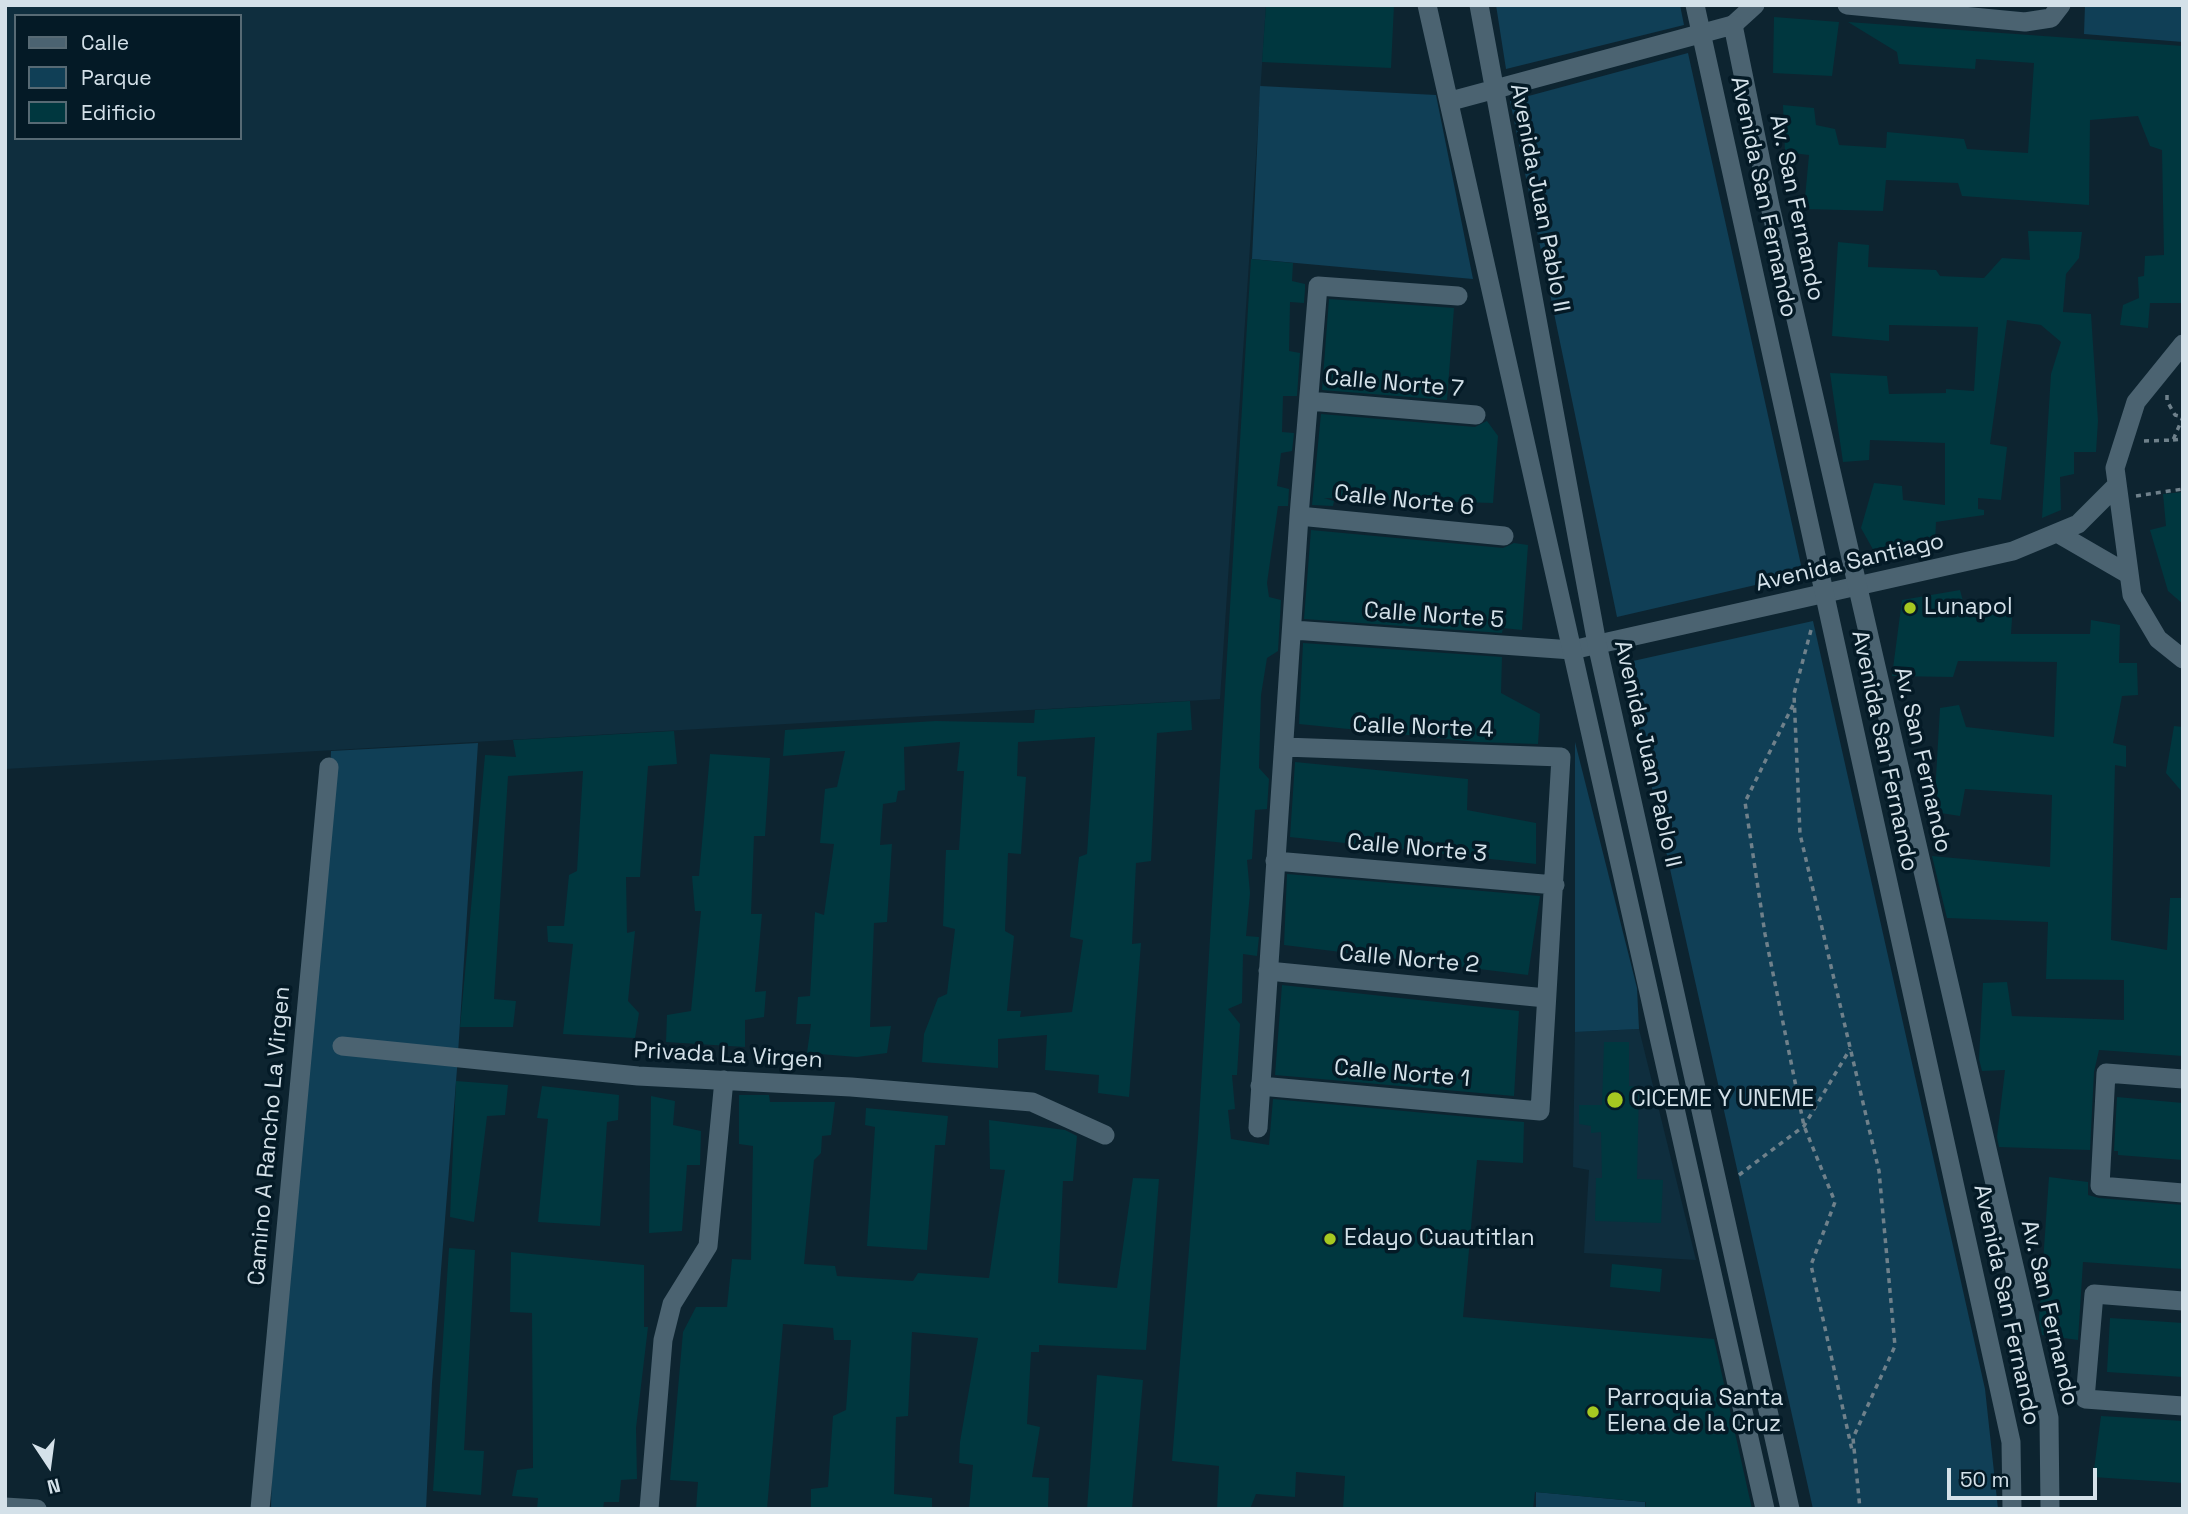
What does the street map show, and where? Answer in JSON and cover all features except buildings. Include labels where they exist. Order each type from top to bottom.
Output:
[{"type":"street","points":[[1427,5],[1451,101],[1765,1509]]},
{"type":"street","name":"Avenida Juan Pablo II","points":[[1479,5],[1597,644],[1790,1509]]},
{"type":"street","name":"Avenida San Fernando","points":[[1695,5],[2011,1442],[2012,1509]]},
{"type":"street","points":[[1451,101],[1733,24],[1755,5]]},
{"type":"street","points":[[1847,5],[2025,22],[2051,18],[2062,5]]},
{"type":"street","name":"Av. San Fernando","points":[[1733,24],[1770,206],[2049,1418],[2050,1509]]},
{"type":"street","points":[[1258,1128],[1299,516],[1318,286],[1458,296]]},
{"type":"street","points":[[2183,344],[2136,402],[2115,468],[2123,492],[2128,574],[2132,595],[2158,639],[2183,659]]},
{"type":"street","name":"Calle Norte 7","points":[[1308,401],[1476,415]]},
{"type":"street","name":"Avenida Santiago","points":[[1572,650],[2013,551],[2078,524],[2123,492]]},
{"type":"street","name":"Calle Norte 6","points":[[1299,516],[1504,536]]},
{"type":"street","points":[[2059,534],[2128,574]]},
{"type":"street","name":"Calle Norte 5","points":[[1293,630],[1572,650]]},
{"type":"street","name":"Calle Norte 4","points":[[1284,747],[1561,757],[1555,885]]},
{"type":"street","name":"Camino A Rancho La Virgen","points":[[260,1509],[329,767]]},
{"type":"street","name":"Calle Norte 3","points":[[1275,861],[1555,885]]},
{"type":"street","points":[[1546,998],[1555,885]]},
{"type":"street","name":"Calle Norte 2","points":[[1268,971],[1546,998]]},
{"type":"street","name":"Calle Norte 1","points":[[1260,1086],[1540,1111],[1546,998]]},
{"type":"street","name":"Privada La Virgen","points":[[342,1046],[638,1076],[1032,1102],[1105,1135]]},
{"type":"street","points":[[2183,1079],[2106,1073],[2100,1186],[2183,1193]]},
{"type":"street","points":[[649,1509],[663,1340],[672,1304],[708,1246],[724,1080]]},
{"type":"street","points":[[2183,1301],[2094,1294],[2085,1399],[2183,1406]]},
{"type":"street","points":[[5,1507],[37,1509]]},
{"type":"path","points":[[2167,392],[2167,401],[2175,415],[2183,417],[2173,440]]},
{"type":"path","points":[[2141,441],[2183,439]]},
{"type":"path","points":[[2123,492],[2183,489]]},
{"type":"path","points":[[1814,621],[1794,704],[1745,802],[1765,934],[1804,1126],[1835,1202],[1811,1265],[1856,1467]]},
{"type":"path","points":[[1794,704],[1800,834],[1879,1171],[1895,1346],[1853,1438],[1860,1509]]},
{"type":"path","points":[[1739,1175],[1804,1126],[1851,1047]]},
{"type":"shaded area","points":[[5,5],[1266,5],[1220,699],[5,769]]},
{"type":"shaded area","name":"CICEME Y UNEME","points":[[1639,1029],[1696,1260],[1584,1253],[1589,1170],[1573,1167],[1575,1032]]},
{"type":"green space","points":[[1496,5],[1680,5],[1684,25],[1506,69]]},
{"type":"green space","points":[[2085,5],[2183,5],[2183,42],[2084,34]]},
{"type":"green space","points":[[1688,53],[1803,574],[1617,617],[1510,101]]},
{"type":"green space","points":[[1260,86],[1436,95],[1473,279],[1252,259]]},
{"type":"green space","points":[[1813,621],[1985,1389],[1998,1509],[1813,1509],[1624,663]]},
{"type":"green space","points":[[1575,742],[1637,988],[1639,1029],[1575,1032]]},
{"type":"green space","points":[[478,743],[457,1069],[432,1383],[426,1509],[271,1509],[273,1402],[330,786],[331,751]]},
{"type":"green space","points":[[1536,1492],[1645,1502],[1645,1509],[1536,1509]]},
{"type":"place","name":"Lunapol","points":[[1910,608]]},
{"type":"place","name":"CICEME Y UNEME","points":[[1615,1100]]},
{"type":"place","name":"Edayo Cuautitlan","points":[[1330,1239]]},
{"type":"place","name":"Parroquia Santa Elena de la Cruz","points":[[1593,1412]]}]
